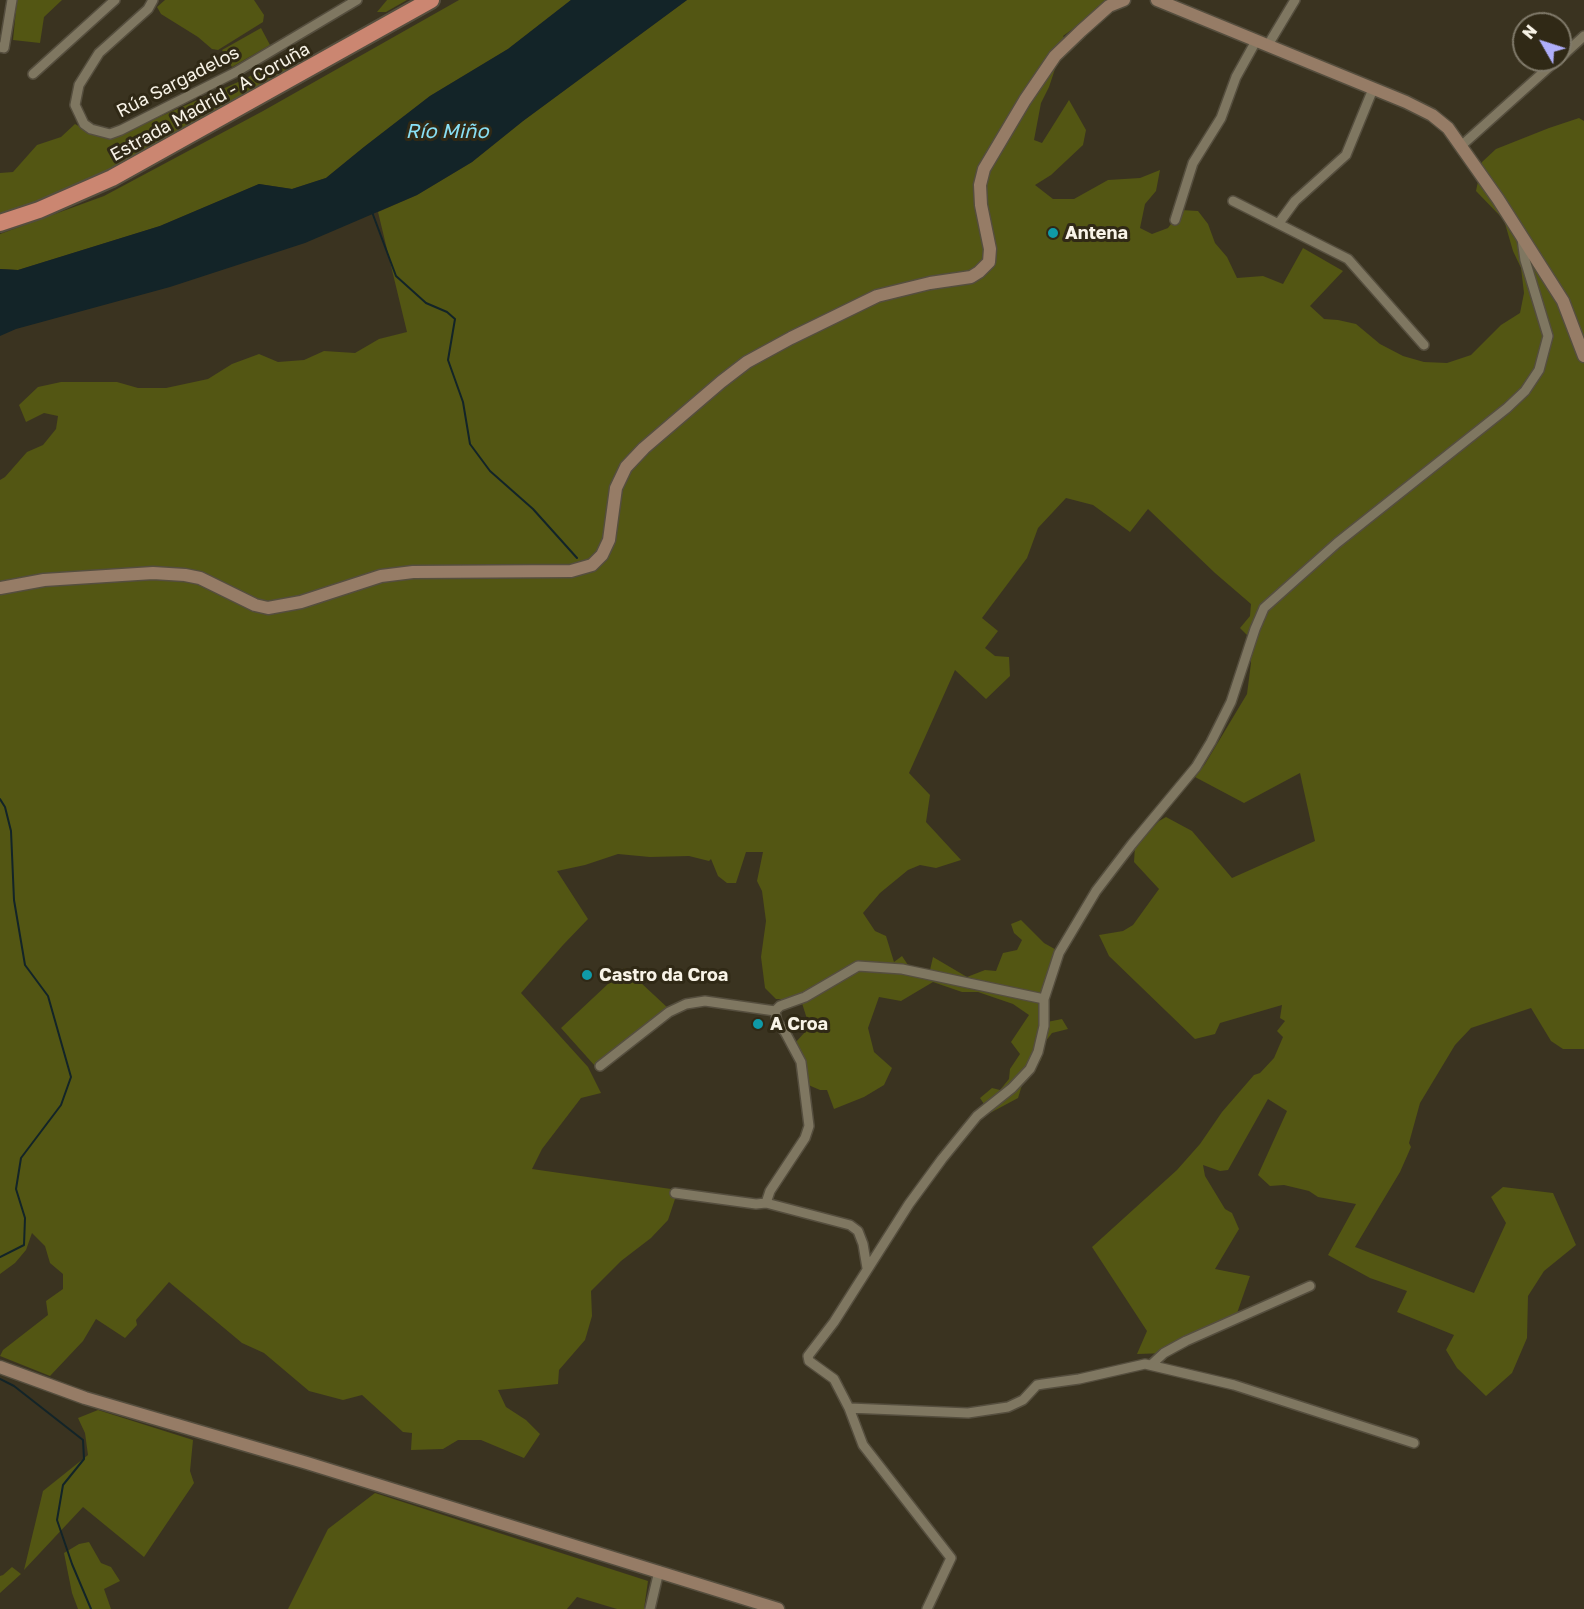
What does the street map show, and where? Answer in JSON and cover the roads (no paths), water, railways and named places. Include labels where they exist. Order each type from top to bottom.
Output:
[{"type":"highway","name":"Estrada Madrid - A Coruña","points":[[0,223],[39,210],[112,178],[431,0]]},
{"type":"street","points":[[0,47],[4,48],[12,0]]},
{"type":"street","points":[[33,74],[115,0]]},
{"type":"street","name":"Rúa Sargadelos","points":[[153,0],[148,9],[99,53],[79,85],[75,105],[84,124],[91,129],[110,134],[121,130],[236,72],[357,0]]},
{"type":"street","points":[[0,588],[44,580],[153,573],[185,574],[207,581],[255,605],[268,608],[301,602],[381,576],[413,572],[571,571],[592,565],[602,555],[609,540],[616,488],[626,467],[644,448],[747,362],[877,296],[930,283],[971,277],[989,262],[990,249],[981,205],[980,185],[984,170],[1025,100],[1055,56],[1109,6],[1125,0]]},
{"type":"street","points":[[1156,0],[1373,89],[1432,115],[1448,128],[1563,301],[1584,356]]},
{"type":"street","points":[[1175,220],[1193,163],[1221,118],[1236,77],[1295,0]]},
{"type":"street","points":[[1572,47],[1584,36]]},
{"type":"street","points":[[1461,146],[1544,72]]},
{"type":"street","points":[[1279,223],[1295,201],[1346,155],[1373,89]]},
{"type":"street","points":[[1233,201],[1347,259],[1424,345]]},
{"type":"street","points":[[927,1609],[951,1558],[863,1445],[849,1408],[834,1380],[809,1361],[808,1356],[835,1321],[909,1204],[942,1159],[977,1116],[1012,1088],[1030,1069],[1038,1052],[1044,1026],[1044,999],[1059,953],[1096,891],[1196,767],[1211,742],[1231,702],[1264,608],[1337,543],[1507,408],[1525,391],[1539,369],[1548,336],[1525,260],[1522,238]]},
{"type":"street","points":[[775,1011],[780,1006],[805,997],[858,966],[902,969],[1044,999]]},
{"type":"street","points":[[600,1066],[669,1012],[686,1004],[705,1001],[775,1011]]},
{"type":"street","points":[[766,1203],[770,1191],[805,1138],[809,1125],[801,1062],[777,1022],[775,1011]]},
{"type":"street","points":[[675,1192],[756,1204],[766,1203],[850,1225],[858,1231],[867,1268]]},
{"type":"street","points":[[1151,1365],[1164,1353],[1186,1341],[1310,1286]]},
{"type":"street","points":[[849,1408],[968,1413],[1008,1407],[1023,1400],[1037,1385],[1043,1383],[1079,1379],[1145,1364],[1234,1385],[1414,1443]]},
{"type":"street","points":[[0,1367],[85,1398],[318,1466],[778,1609]]},
{"type":"street","points":[[650,1609],[659,1571]]},
{"type":"street","points":[[755,1601],[766,1609]]},
{"type":"water","name":"Río Miño","points":[[571,0],[687,0],[523,121],[472,162],[417,195],[305,243],[170,287],[16,329],[0,336],[0,269],[18,270],[160,226],[259,184],[292,189],[326,178],[430,96],[508,49]]},
{"type":"waterway","points":[[372,212],[396,276],[426,303],[447,312],[455,319],[448,360],[463,402],[470,444],[490,471],[533,509],[577,558]]},
{"type":"waterway","points":[[0,799],[5,807],[11,831],[14,900],[25,965],[48,996],[71,1077],[61,1105],[21,1158],[16,1189],[25,1218],[24,1245],[0,1257]]},
{"type":"waterway","points":[[0,1379],[14,1386],[83,1440],[84,1459],[63,1485],[57,1520],[91,1609]]},
{"type":"place","name":"Antena","points":[[1053,233]]},
{"type":"place","name":"Castro da Croa","points":[[587,975]]},
{"type":"place","name":"A Croa","points":[[758,1024]]}]
